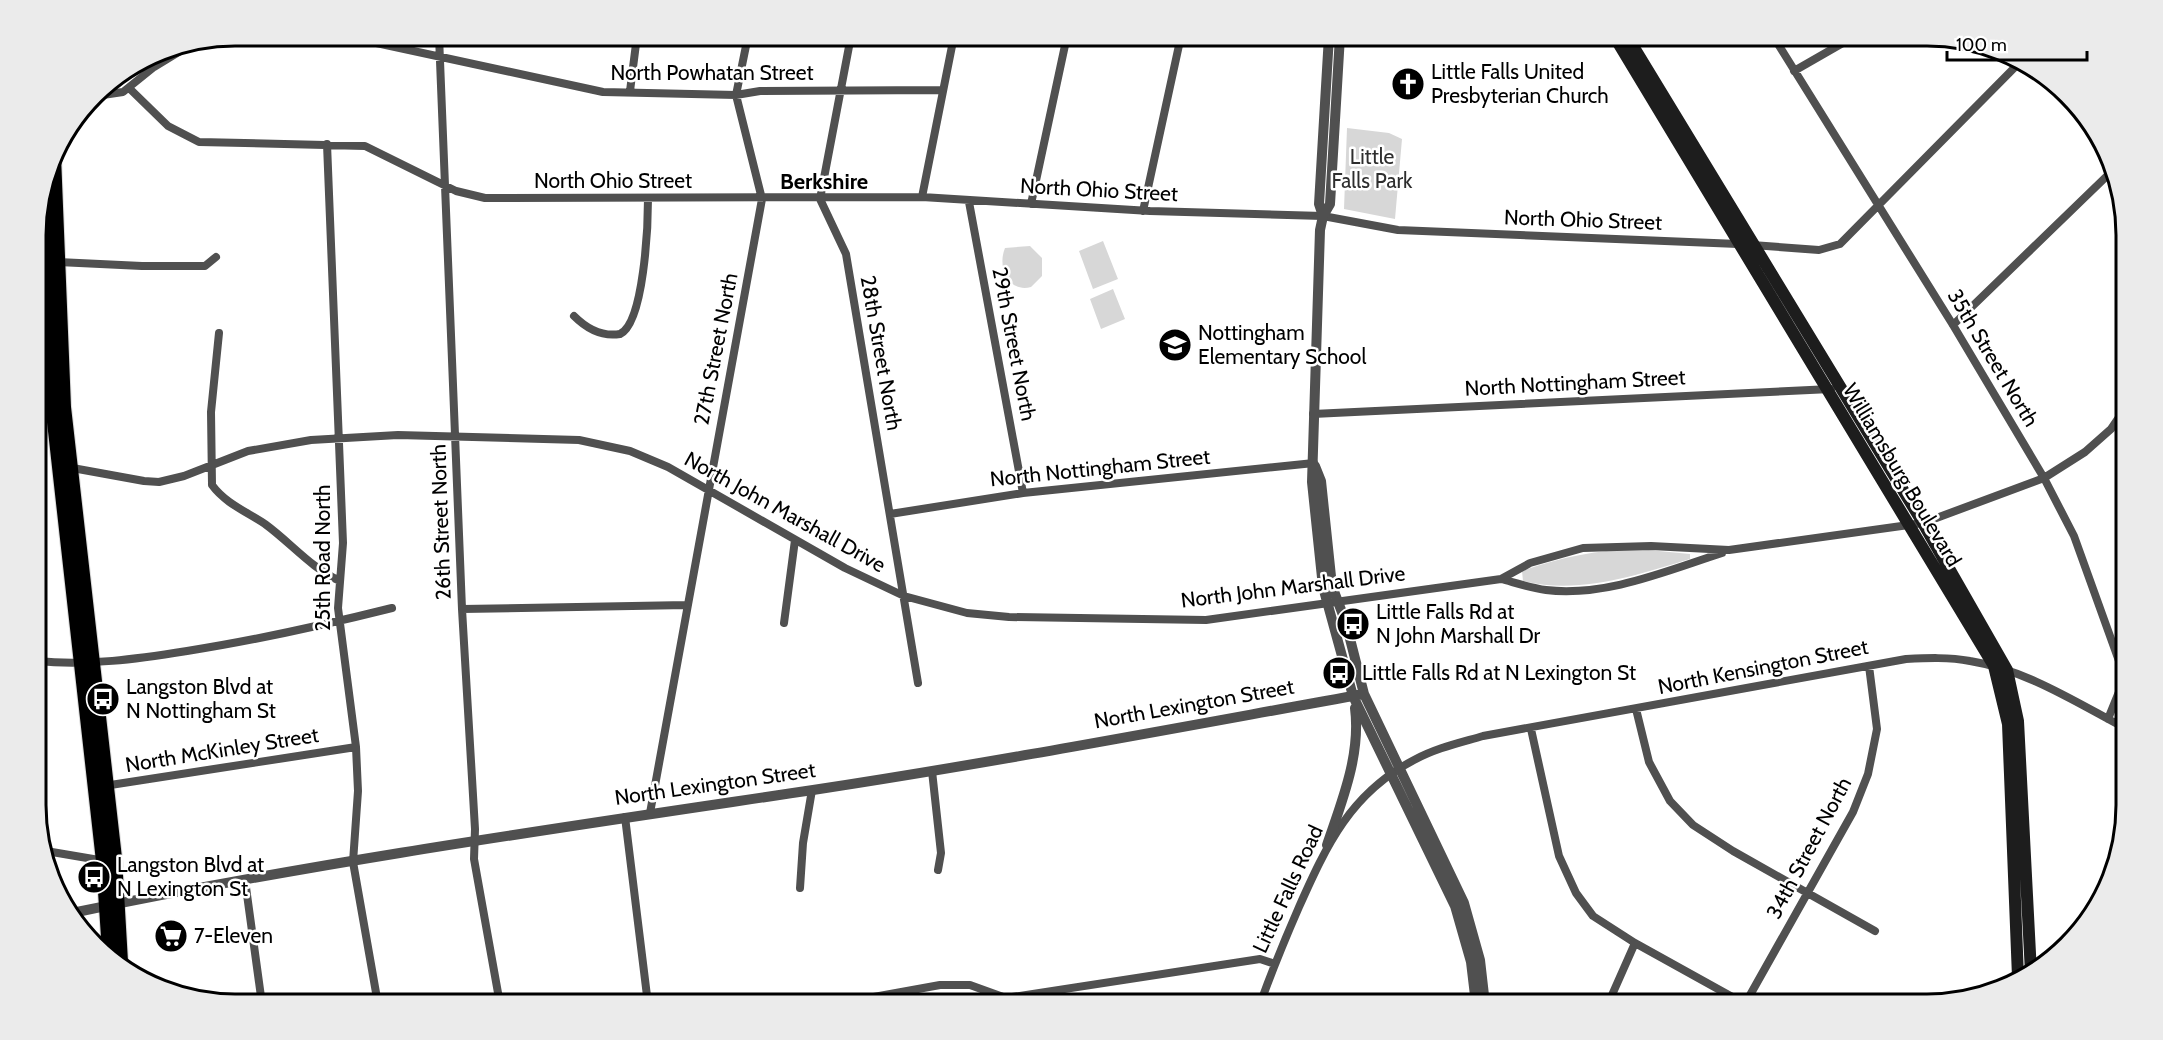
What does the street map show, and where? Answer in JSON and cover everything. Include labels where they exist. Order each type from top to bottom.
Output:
[{"type":"main road","name":"Williamsburg Boulevard","points":[[1629,46],[1738,244],[1833,388]]},
{"type":"main road","name":"Williamsburg Boulevard","points":[[1629,46],[1754,246],[1833,388],[2007,670],[2018,721],[2030,963]]},
{"type":"main road","points":[[50,391],[58,262],[55,181]]},
{"type":"main road","points":[[47,304],[50,391],[64,466],[120,953]]},
{"type":"main road","name":"Williamsburg Boulevard","points":[[1916,525],[1994,666],[2008,724],[2019,970]]},
{"type":"main road","points":[[110,944],[113,905]]},
{"type":"street","points":[[1143,211],[1179,46]]},
{"type":"street","points":[[1323,216],[1319,204],[1328,46]]},
{"type":"street","points":[[1327,844],[1347,783],[1358,730],[1359,695],[1346,623],[1332,603],[1321,482],[1314,463],[1313,414],[1320,230],[1323,216],[1330,204],[1339,46]]},
{"type":"street","name":"35th Street North","points":[[1779,46],[1953,325],[2044,478],[2074,536],[2116,653]]},
{"type":"street","points":[[1794,70],[1837,46]]},
{"type":"street","name":"North Powhatan Street","points":[[396,47],[603,92],[736,95],[760,91],[942,90]]},
{"type":"street","name":"26th Street North","points":[[439,47],[474,859],[498,994]]},
{"type":"street","points":[[630,91],[636,47]]},
{"type":"street","name":"27th Street North","points":[[650,813],[762,199],[736,95],[746,47]]},
{"type":"street","points":[[820,199],[849,47]]},
{"type":"street","points":[[922,197],[952,47]]},
{"type":"street","points":[[1031,204],[1065,47]]},
{"type":"street","points":[[112,94],[129,88],[167,60]]},
{"type":"street","name":"North Ohio Street","points":[[129,88],[171,128],[202,143],[358,145],[374,149],[458,192],[487,198],[922,197],[969,202],[1143,211],[1323,216],[1398,230],[1738,244],[1819,250],[1839,244],[2015,68]]},
{"type":"street","name":"25th Road North","points":[[327,144],[343,543],[339,621],[356,747],[358,790],[353,861],[376,994]]},
{"type":"street","points":[[1953,325],[2106,176]]},
{"type":"street","points":[[574,316],[587,327],[615,335],[624,332],[632,324],[647,249],[648,199]]},
{"type":"street","name":"28th Street North","points":[[820,199],[846,254],[918,683]]},
{"type":"street","name":"29th Street North","points":[[969,202],[1023,492]]},
{"type":"street","points":[[58,262],[142,267],[204,266],[216,257]]},
{"type":"street","points":[[219,333],[212,385],[212,485],[219,494],[266,525],[326,574],[340,581]]},
{"type":"street","name":"North Nottingham Street","points":[[1313,414],[1833,388]]},
{"type":"street","name":"North John Marshall Drive","points":[[1501,579],[1546,590],[1587,590],[1624,584],[1729,550],[1916,525],[2044,478],[2085,452],[2116,422]]},
{"type":"street","name":"North John Marshall Drive","points":[[64,466],[159,482],[184,476],[232,455],[266,447],[338,438],[398,435],[579,440],[630,451],[668,467],[866,580],[904,596],[967,613],[1030,618],[1206,620],[1501,579],[1530,563],[1583,548],[1651,546],[1729,550]]},
{"type":"street","name":"North Nottingham Street","points":[[890,514],[1023,492],[1314,463]]},
{"type":"street","points":[[783,622],[795,540]]},
{"type":"street","points":[[462,609],[687,605]]},
{"type":"street","points":[[46,662],[86,664],[224,645],[392,608]]},
{"type":"street","name":"North Kensington Street","points":[[1395,771],[1441,748],[1483,736],[1531,729],[1906,658],[1938,658],[2007,670],[2043,685],[2116,723]]},
{"type":"street","name":"34th Street North","points":[[1751,993],[1853,812],[1868,774],[1877,729],[1869,666]]},
{"type":"street","points":[[1359,695],[1455,906],[1471,962],[1475,993]]},
{"type":"street","name":"North Lexington Street","points":[[81,912],[353,861],[650,813],[932,771],[1359,695]]},
{"type":"street","name":"35th Street North","points":[[2108,719],[2116,699]]},
{"type":"street","points":[[1636,709],[1649,762],[1670,801],[1693,825],[1875,931]]},
{"type":"street","points":[[1531,729],[1559,856],[1575,893],[1593,916],[1635,943],[1725,993]]},
{"type":"street","name":"North McKinley Street","points":[[100,786],[356,747]]},
{"type":"street","points":[[932,771],[941,854],[938,870]]},
{"type":"street","points":[[1395,771],[1464,903],[1480,960],[1484,993]]},
{"type":"street","name":"Little Falls Road","points":[[1264,993],[1327,844],[1358,802],[1395,771]]},
{"type":"street","points":[[800,888],[803,843],[812,790]]},
{"type":"street","points":[[625,817],[647,994]]},
{"type":"street","points":[[53,851],[109,862]]},
{"type":"street","points":[[245,880],[260,994]]},
{"type":"street","points":[[1613,993],[1635,943]]},
{"type":"street","points":[[1041,994],[1260,959],[1275,964]]},
{"type":"street","points":[[892,994],[940,985],[970,985],[992,994]]},
{"type":"green space","name":"Little Falls Park","points":[[1347,128],[1389,133],[1402,139],[1395,219],[1344,209]]},
{"type":"green space","points":[[1103,241],[1118,279],[1093,289],[1079,251]]},
{"type":"green space","points":[[1030,246],[1042,258],[1042,276],[1031,287],[1023,288],[1016,286],[1006,277],[1002,263],[1003,255],[1005,248]]},
{"type":"green space","points":[[1113,289],[1125,319],[1101,329],[1090,299]]},
{"type":"green space","points":[[1638,549],[1690,554],[1690,559],[1629,577],[1586,584],[1544,585],[1523,581],[1522,571],[1551,562],[1579,555]]},
{"type":"place","name":"Little Falls United Presbyterian Church","points":[[1408,84]]},
{"type":"place","name":"Nottingham Elementary School","points":[[1175,345]]},
{"type":"place","name":"Little Falls Rd at N John Marshall Dr","points":[[1353,624]]},
{"type":"place","name":"Little Falls Rd at N Lexington St","points":[[1339,673]]},
{"type":"place","name":"Langston Blvd at N Nottingham St","points":[[103,699]]},
{"type":"place","name":"Langston Blvd at N Lexington St","points":[[94,877]]},
{"type":"place","name":"7-Eleven","points":[[171,936]]},
{"type":"district","name":"Berkshire","points":[[824,181]]}]
